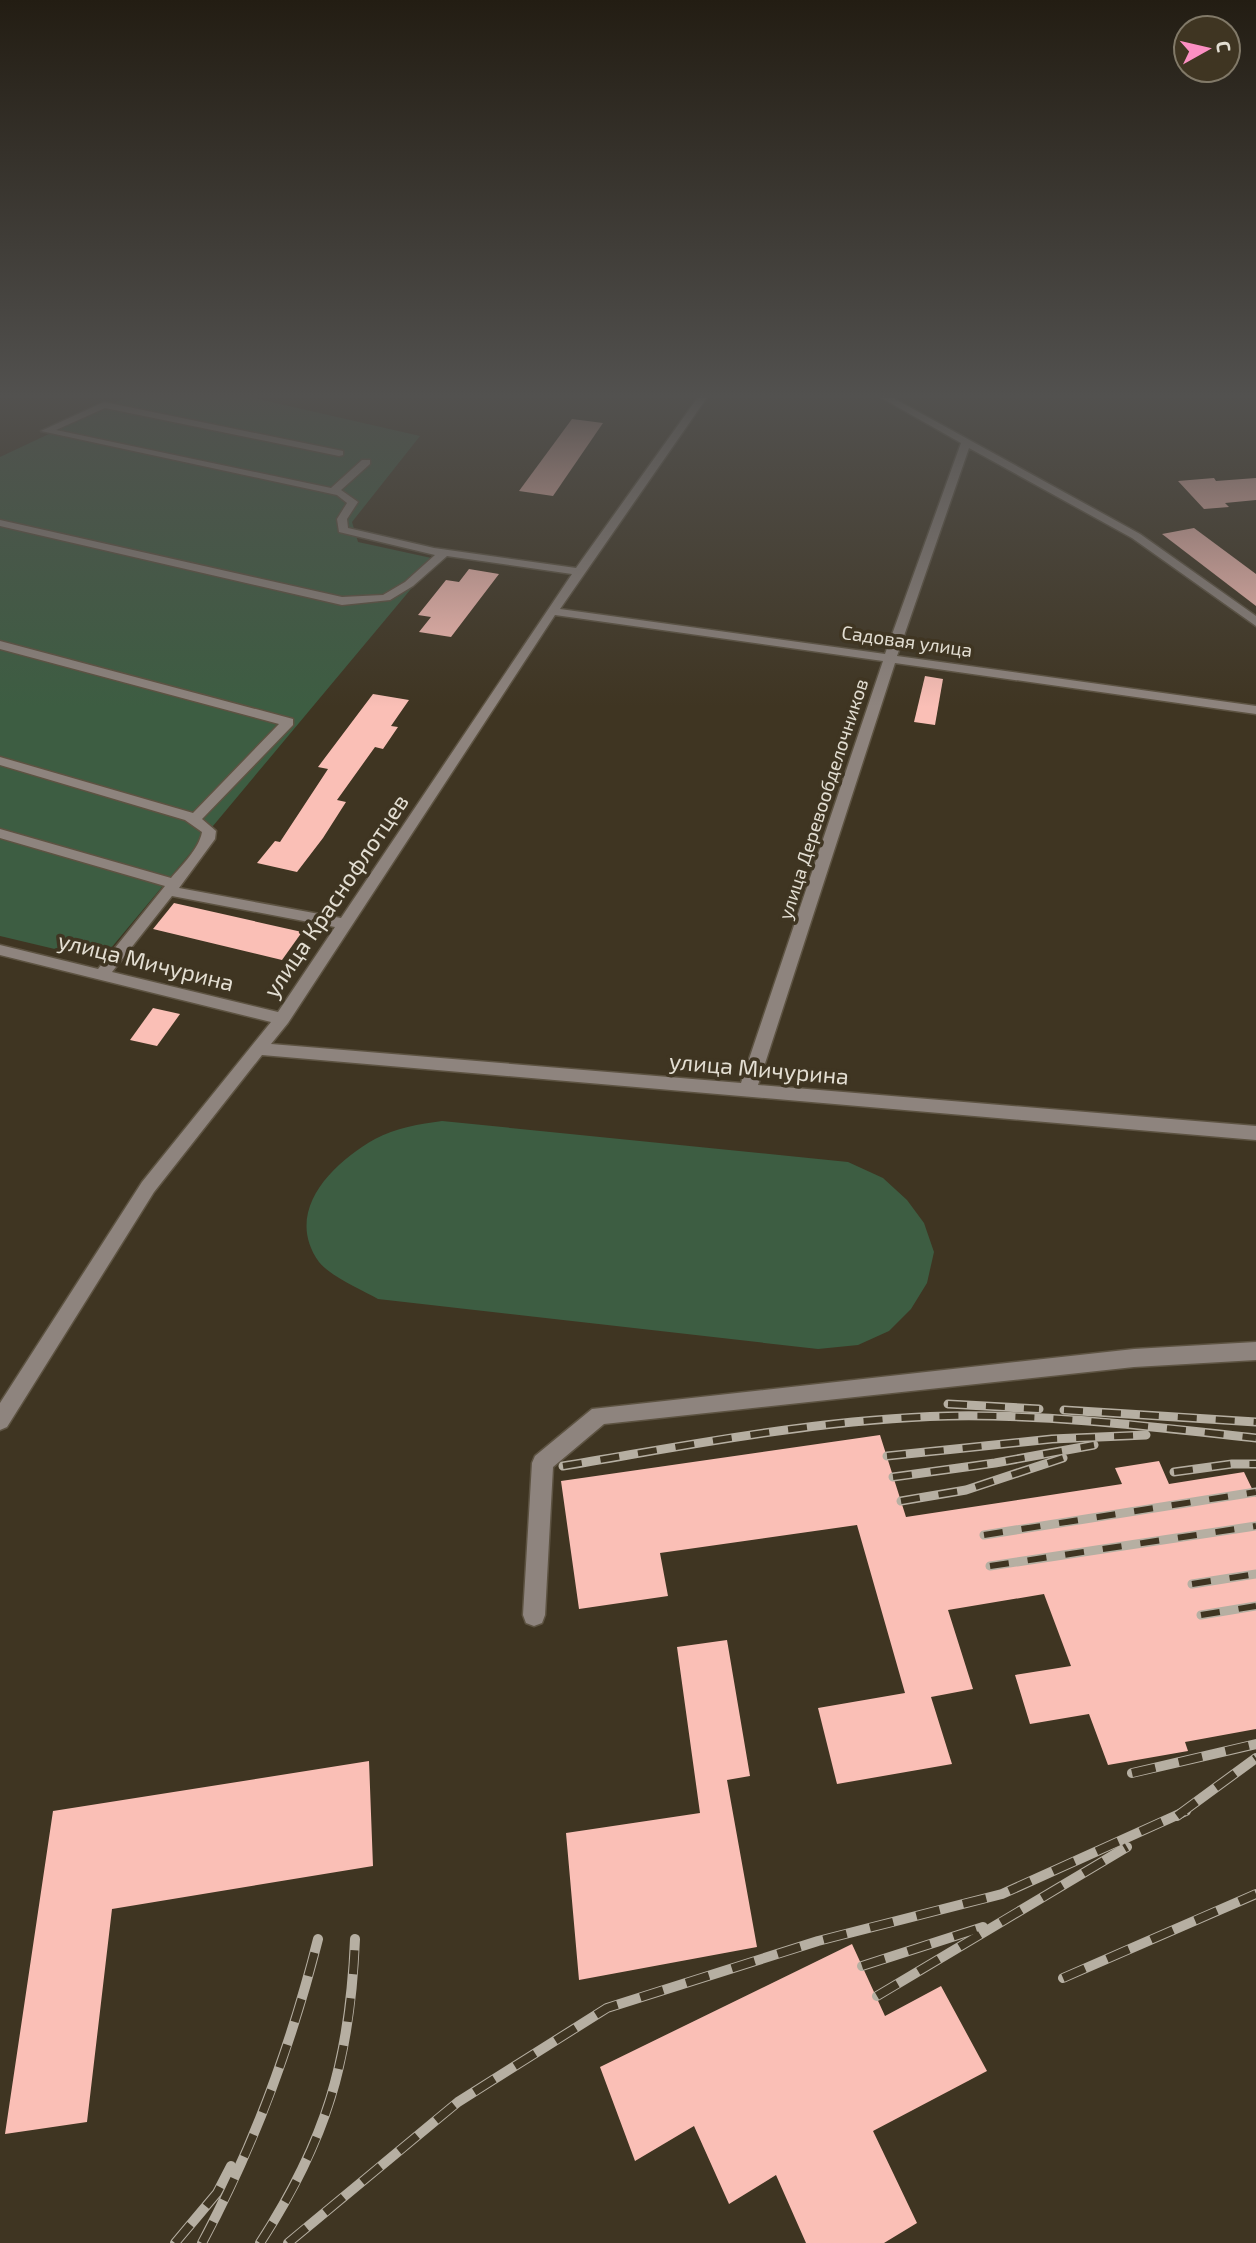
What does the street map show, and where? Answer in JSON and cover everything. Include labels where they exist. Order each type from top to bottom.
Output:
[{"type":"street","points":[[344,498],[353,502],[342,519],[343,530],[444,553],[581,572]]},
{"type":"street","name":"улица Краснофлотцев","points":[[0,1421],[148,1187],[282,1019],[552,611],[632,498]]},
{"type":"street","name":"улица Деревообделочников","points":[[747,1092],[890,659],[947,498]]},
{"type":"street","points":[[1069,498],[1136,536],[1256,622]]},
{"type":"street","points":[[0,523],[342,601],[386,598],[410,584],[444,553]]},
{"type":"street","name":"Садовая улица","points":[[552,611],[1256,710]]},
{"type":"street","points":[[0,645],[288,722],[194,820]]},
{"type":"street","points":[[0,761],[194,820],[209,831],[208,839],[102,974]]},
{"type":"street","points":[[0,833],[172,887],[345,923]]},
{"type":"street","name":"улица Мичурина","points":[[0,950],[282,1019]]},
{"type":"street","name":"улица Мичурина","points":[[258,1049],[1256,1133]]},
{"type":"street","points":[[534,1615],[543,1463],[599,1415],[1134,1358],[1256,1351]]},
{"type":"green space","points":[[0,498],[371,498],[352,522],[358,542],[436,559],[101,960],[0,936]]},
{"type":"green space","points":[[442,1121],[848,1162],[883,1178],[907,1200],[924,1223],[934,1252],[927,1283],[911,1309],[889,1331],[858,1345],[818,1349],[378,1299],[338,1277],[319,1262],[309,1243],[307,1225],[310,1207],[317,1191],[329,1175],[359,1149],[391,1132]]},
{"type":"building","points":[[1193,498],[1256,498],[1256,500],[1225,503],[1229,507],[1204,509]]},
{"type":"building","points":[[1194,528],[1256,574],[1256,606],[1162,534]]},
{"type":"building","points":[[469,569],[499,574],[451,637],[419,632],[431,617],[418,615],[446,580],[459,582]]},
{"type":"building","points":[[925,676],[943,679],[935,725],[914,722]]},
{"type":"building","points":[[373,694],[409,700],[391,726],[398,727],[383,749],[375,747],[337,800],[346,802],[323,838],[297,872],[257,863],[275,841],[280,842],[328,769],[318,767]]},
{"type":"building","points":[[174,903],[302,932],[282,960],[153,929]]},
{"type":"building","points":[[153,1008],[180,1014],[157,1046],[130,1040]]},
{"type":"building","points":[[880,1435],[906,1517],[1122,1484],[1115,1468],[1159,1461],[1169,1484],[1244,1472],[1256,1497],[1256,1729],[1185,1742],[1188,1751],[1108,1765],[1089,1714],[1030,1724],[1015,1675],[1071,1666],[1044,1594],[948,1610],[973,1689],[931,1697],[952,1764],[837,1784],[818,1708],[905,1693],[857,1525],[660,1553],[668,1596],[579,1609],[561,1481]]},
{"type":"building","points":[[727,1640],[750,1776],[727,1780],[757,1947],[579,1980],[566,1833],[700,1813],[677,1647]]},
{"type":"building","points":[[369,1761],[373,1866],[112,1909],[87,2122],[5,2134],[53,1811]]},
{"type":"building","points":[[852,1944],[885,2016],[941,1986],[987,2071],[873,2131],[917,2223],[884,2243],[806,2243],[776,2175],[729,2204],[694,2126],[635,2161],[600,2067]]},
{"type":"railway","points":[[948,1404],[1039,1409]]},
{"type":"railway","points":[[1064,1410],[1256,1422]]},
{"type":"railway","points":[[563,1466],[803,1428],[948,1416],[1064,1419],[1256,1438]]},
{"type":"railway","points":[[887,1456],[1052,1439],[1146,1435]]},
{"type":"railway","points":[[893,1477],[995,1463],[1094,1445]]},
{"type":"railway","points":[[901,1501],[966,1490],[1063,1458]]},
{"type":"railway","points":[[1174,1472],[1232,1464],[1256,1464]]},
{"type":"railway","points":[[984,1535],[1256,1492]]},
{"type":"railway","points":[[990,1566],[1256,1526]]},
{"type":"railway","points":[[1192,1584],[1256,1574]]},
{"type":"railway","points":[[1201,1615],[1256,1606]]},
{"type":"railway","points":[[1132,1773],[1256,1744]]},
{"type":"railway","points":[[1180,1814],[1256,1758]]},
{"type":"railway","points":[[1180,1814],[1186,1811]]},
{"type":"railway","points":[[288,2243],[458,2102],[607,2008],[818,1941],[1002,1894],[1180,1814]]},
{"type":"railway","points":[[1177,1816],[1180,1814]]},
{"type":"railway","points":[[877,1996],[1127,1847]]},
{"type":"railway","points":[[1063,1978],[1256,1894]]},
{"type":"railway","points":[[862,1966],[983,1927]]},
{"type":"railway","points":[[202,2243],[238,2170],[269,2095],[296,2018],[318,1939]]},
{"type":"railway","points":[[260,2243],[302,2170],[330,2098],[347,2024],[355,1939]]},
{"type":"railway","points":[[175,2243],[217,2193],[231,2166]]}]
